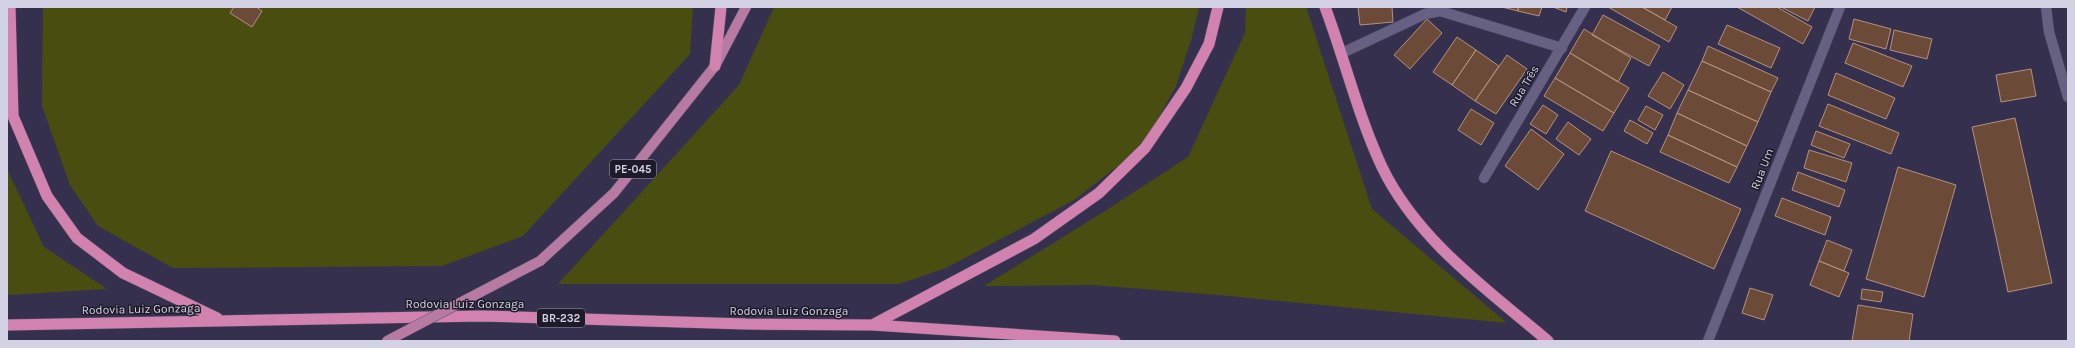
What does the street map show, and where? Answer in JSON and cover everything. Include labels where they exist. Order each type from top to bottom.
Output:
[{"type":"highway","points":[[10,7],[13,116],[47,196],[77,238],[122,273],[219,320]]},
{"type":"highway","points":[[715,66],[721,7]]},
{"type":"highway","points":[[873,324],[1034,239],[1099,193],[1145,148],[1186,88],[1209,44],[1218,7]]},
{"type":"highway","points":[[1325,7],[1342,53],[1351,89],[1382,167],[1410,211],[1451,257],[1548,341]]},
{"type":"highway","name":"Rodovia Luiz Gonzaga","points":[[7,325],[482,316],[746,324],[873,324],[1115,341]]},
{"type":"main road","name":"PE-045","points":[[387,341],[540,261],[614,193],[715,66],[746,7]]},
{"type":"street","name":"Rua Três","points":[[1484,178],[1585,7]]},
{"type":"street","name":"Rua Um","points":[[1708,341],[1840,7]]},
{"type":"street","points":[[2046,7],[2049,32],[2068,97]]},
{"type":"street","points":[[1342,53],[1425,14],[1440,11],[1562,48]]},
{"type":"shaded area","points":[[43,7],[693,7],[690,54],[523,236],[442,266],[173,268],[98,226],[70,185],[42,106]]},
{"type":"shaded area","points":[[774,7],[1199,7],[1192,37],[1176,86],[1142,147],[1074,200],[946,268],[899,284],[558,284],[739,85]]},
{"type":"shaded area","points":[[1246,7],[1306,7],[1372,209],[1507,323],[1219,295],[1092,285],[984,286],[1105,211],[1188,157],[1245,33]]},
{"type":"shaded area","points":[[7,169],[44,247],[107,289],[7,295]]},
{"type":"building","points":[[234,7],[256,7],[262,11],[252,27],[230,13]]},
{"type":"building","points":[[1358,7],[1392,7],[1393,22],[1360,25]]},
{"type":"building","points":[[1502,7],[1518,7],[1518,11]]},
{"type":"building","points":[[1518,7],[1542,7],[1539,16],[1518,11]]},
{"type":"building","points":[[1553,7],[1567,7],[1566,12]]},
{"type":"building","points":[[1608,7],[1642,7],[1677,27],[1669,42]]},
{"type":"building","points":[[1642,7],[1672,7],[1665,20]]},
{"type":"building","points":[[1737,7],[1777,7],[1812,27],[1803,44]]},
{"type":"building","points":[[1781,7],[1815,7],[1808,21]]},
{"type":"building","points":[[1603,15],[1660,46],[1649,66],[1592,35]]},
{"type":"building","points":[[1427,19],[1442,33],[1410,69],[1394,55]]},
{"type":"building","points":[[1854,19],[1891,29],[1886,49],[1849,39]]},
{"type":"building","points":[[1727,25],[1780,48],[1771,68],[1718,44]]},
{"type":"building","points":[[1584,29],[1631,58],[1618,82],[1570,53]]},
{"type":"building","points":[[1894,30],[1932,39],[1927,59],[1890,50]]},
{"type":"building","points":[[1457,37],[1476,50],[1452,85],[1433,72]]},
{"type":"building","points":[[1853,43],[1912,66],[1903,87],[1845,63]]},
{"type":"building","points":[[1708,46],[1778,78],[1771,92],[1702,61]]},
{"type":"building","points":[[1476,50],[1499,66],[1475,101],[1452,85]]},
{"type":"building","points":[[1570,53],[1629,88],[1614,113],[1555,78]]},
{"type":"building","points":[[1507,55],[1527,69],[1496,114],[1475,101]]},
{"type":"building","points":[[1702,61],[1771,92],[1758,122],[1688,90]]},
{"type":"building","points":[[2031,69],[2036,96],[2001,102],[1996,75]]},
{"type":"building","points":[[1663,72],[1684,85],[1670,109],[1648,96]]},
{"type":"building","points":[[1836,73],[1895,98],[1886,119],[1828,95]]},
{"type":"building","points":[[1555,78],[1614,113],[1603,131],[1544,96]]},
{"type":"building","points":[[1688,90],[1758,122],[1747,146],[1677,113]]},
{"type":"building","points":[[1828,104],[1899,133],[1891,154],[1819,126]]},
{"type":"building","points":[[1543,105],[1558,115],[1546,134],[1530,124]]},
{"type":"building","points":[[1646,106],[1663,115],[1655,130],[1638,120]]},
{"type":"building","points":[[1471,109],[1494,123],[1481,145],[1458,130]]},
{"type":"building","points":[[1677,113],[1747,146],[1737,167],[1668,135]]},
{"type":"building","points":[[2015,118],[2052,283],[2008,292],[1972,127]]},
{"type":"building","points":[[1630,120],[1653,133],[1647,144],[1624,131]]},
{"type":"building","points":[[1568,122],[1591,139],[1579,155],[1556,139]]},
{"type":"building","points":[[1531,129],[1564,154],[1538,190],[1505,166]]},
{"type":"building","points":[[1816,131],[1850,144],[1844,158],[1811,145]]},
{"type":"building","points":[[1668,135],[1737,167],[1729,183],[1660,152]]},
{"type":"building","points":[[1809,150],[1852,163],[1846,182],[1804,168]]},
{"type":"building","points":[[1611,151],[1741,209],[1714,269],[1585,211]]},
{"type":"building","points":[[1898,167],[1956,185],[1924,297],[1866,279]]},
{"type":"building","points":[[1798,172],[1845,190],[1839,207],[1792,190]]},
{"type":"building","points":[[1782,198],[1831,217],[1825,235],[1775,216]]},
{"type":"building","points":[[1827,240],[1852,250],[1844,271],[1819,261]]},
{"type":"building","points":[[1819,261],[1849,273],[1839,297],[1810,285]]},
{"type":"building","points":[[1750,288],[1773,295],[1764,320],[1742,313]]},
{"type":"building","points":[[1862,289],[1883,292],[1881,302],[1861,299]]},
{"type":"building","points":[[1858,305],[1913,314],[1909,341],[1852,341]]}]
